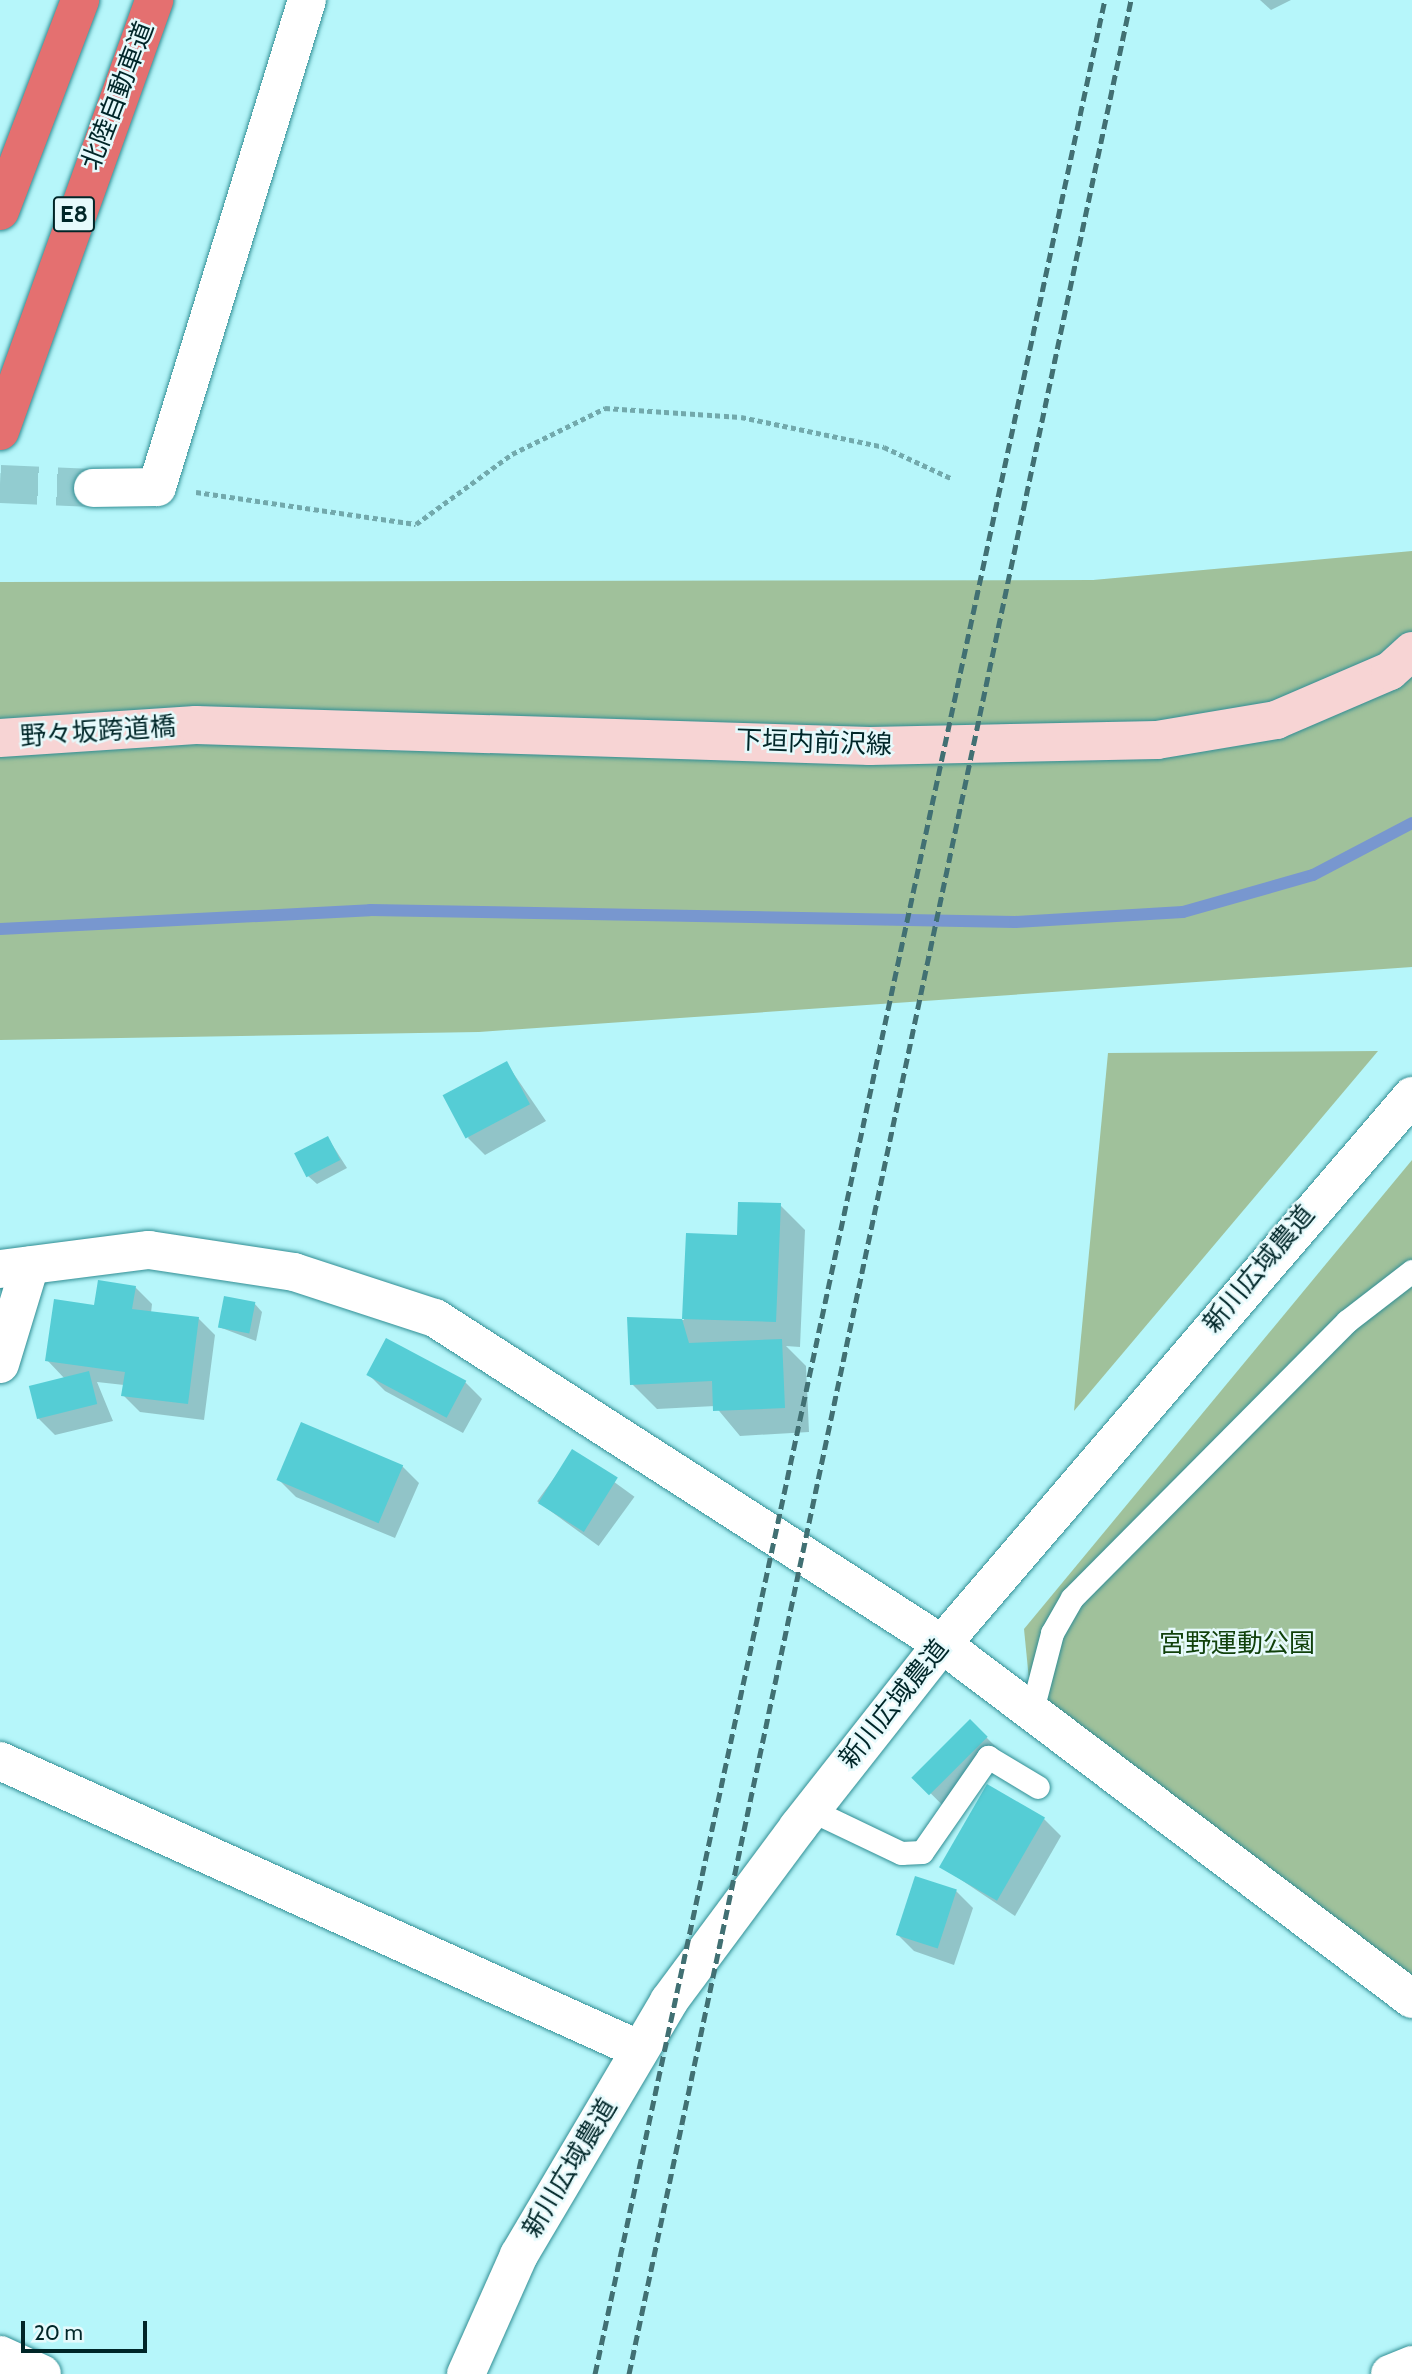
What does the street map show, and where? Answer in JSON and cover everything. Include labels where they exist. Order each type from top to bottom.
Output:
[{"type":"highway","points":[[0,211],[80,0]]},
{"type":"highway","name":"北陸自動車道","points":[[0,431],[154,0]]},
{"type":"main road","name":"下垣内前沢線","points":[[196,725],[870,746],[1157,740],[1276,720],[1390,671],[1412,651]]},
{"type":"main road","name":"野々坂跨道橋","points":[[0,738],[196,725]]},
{"type":"street","points":[[93,488],[157,487],[307,0]]},
{"type":"street","name":"新川広域農道","points":[[466,2374],[519,2255],[640,2050],[811,1810],[942,1644],[1412,1096]]},
{"type":"street","points":[[0,1364],[15,1267],[149,1250],[294,1272],[435,1318],[942,1644],[1412,2000]]},
{"type":"street","points":[[0,1761],[640,2050]]},
{"type":"street","points":[[0,2355],[42,2374]]},
{"type":"street","points":[[1390,2374],[1412,2365]]},
{"type":"lane","points":[[1032,1710],[1052,1633],[1072,1598],[1348,1321],[1412,1271]]},
{"type":"lane","points":[[811,1810],[901,1853],[922,1852],[988,1757],[1038,1787]]},
{"type":"path","points":[[157,487],[416,524],[512,454],[605,408],[754,420],[884,447],[953,479]]},
{"type":"green space","points":[[1412,551],[1412,967],[479,1032],[0,1040],[0,582],[1093,580]]},
{"type":"green space","points":[[1378,1051],[1074,1411],[1108,1053]]},
{"type":"green space","name":"宮野運動公園","points":[[1412,1160],[1412,1999],[1032,1710],[1024,1629]]},
{"type":"building","points":[[507,1061],[530,1104],[466,1139],[443,1095]]},
{"type":"building","points":[[328,1136],[340,1160],[306,1177],[294,1153]]},
{"type":"building","points":[[738,1202],[781,1203],[776,1322],[682,1319],[686,1233],[737,1235]]},
{"type":"building","points":[[98,1280],[136,1286],[132,1309],[199,1317],[188,1404],[121,1396],[125,1372],[45,1361],[54,1299],[94,1305]]},
{"type":"building","points":[[224,1296],[255,1302],[249,1334],[218,1327]]},
{"type":"building","points":[[627,1317],[682,1319],[689,1343],[782,1339],[785,1408],[713,1411],[712,1381],[630,1385]]},
{"type":"building","points":[[386,1338],[466,1381],[447,1418],[366,1375]]},
{"type":"building","points":[[89,1371],[97,1404],[37,1419],[29,1386]]},
{"type":"building","points":[[301,1422],[403,1465],[379,1523],[276,1480]]},
{"type":"building","points":[[572,1449],[618,1478],[584,1532],[538,1503]]},
{"type":"building","points":[[970,1719],[988,1737],[929,1795],[911,1778]]},
{"type":"building","points":[[987,1784],[1045,1817],[997,1901],[939,1867]]},
{"type":"building","points":[[915,1876],[957,1890],[938,1949],[896,1935]]},
{"type":"waterway","points":[[0,929],[370,910],[1015,922],[1183,912],[1313,875],[1412,823]]},
{"type":"tunnel","points":[[0,484],[93,488]]},
{"type":"railway","points":[[595,2374],[1105,0]]},
{"type":"railway","points":[[629,2374],[1131,0]]}]
